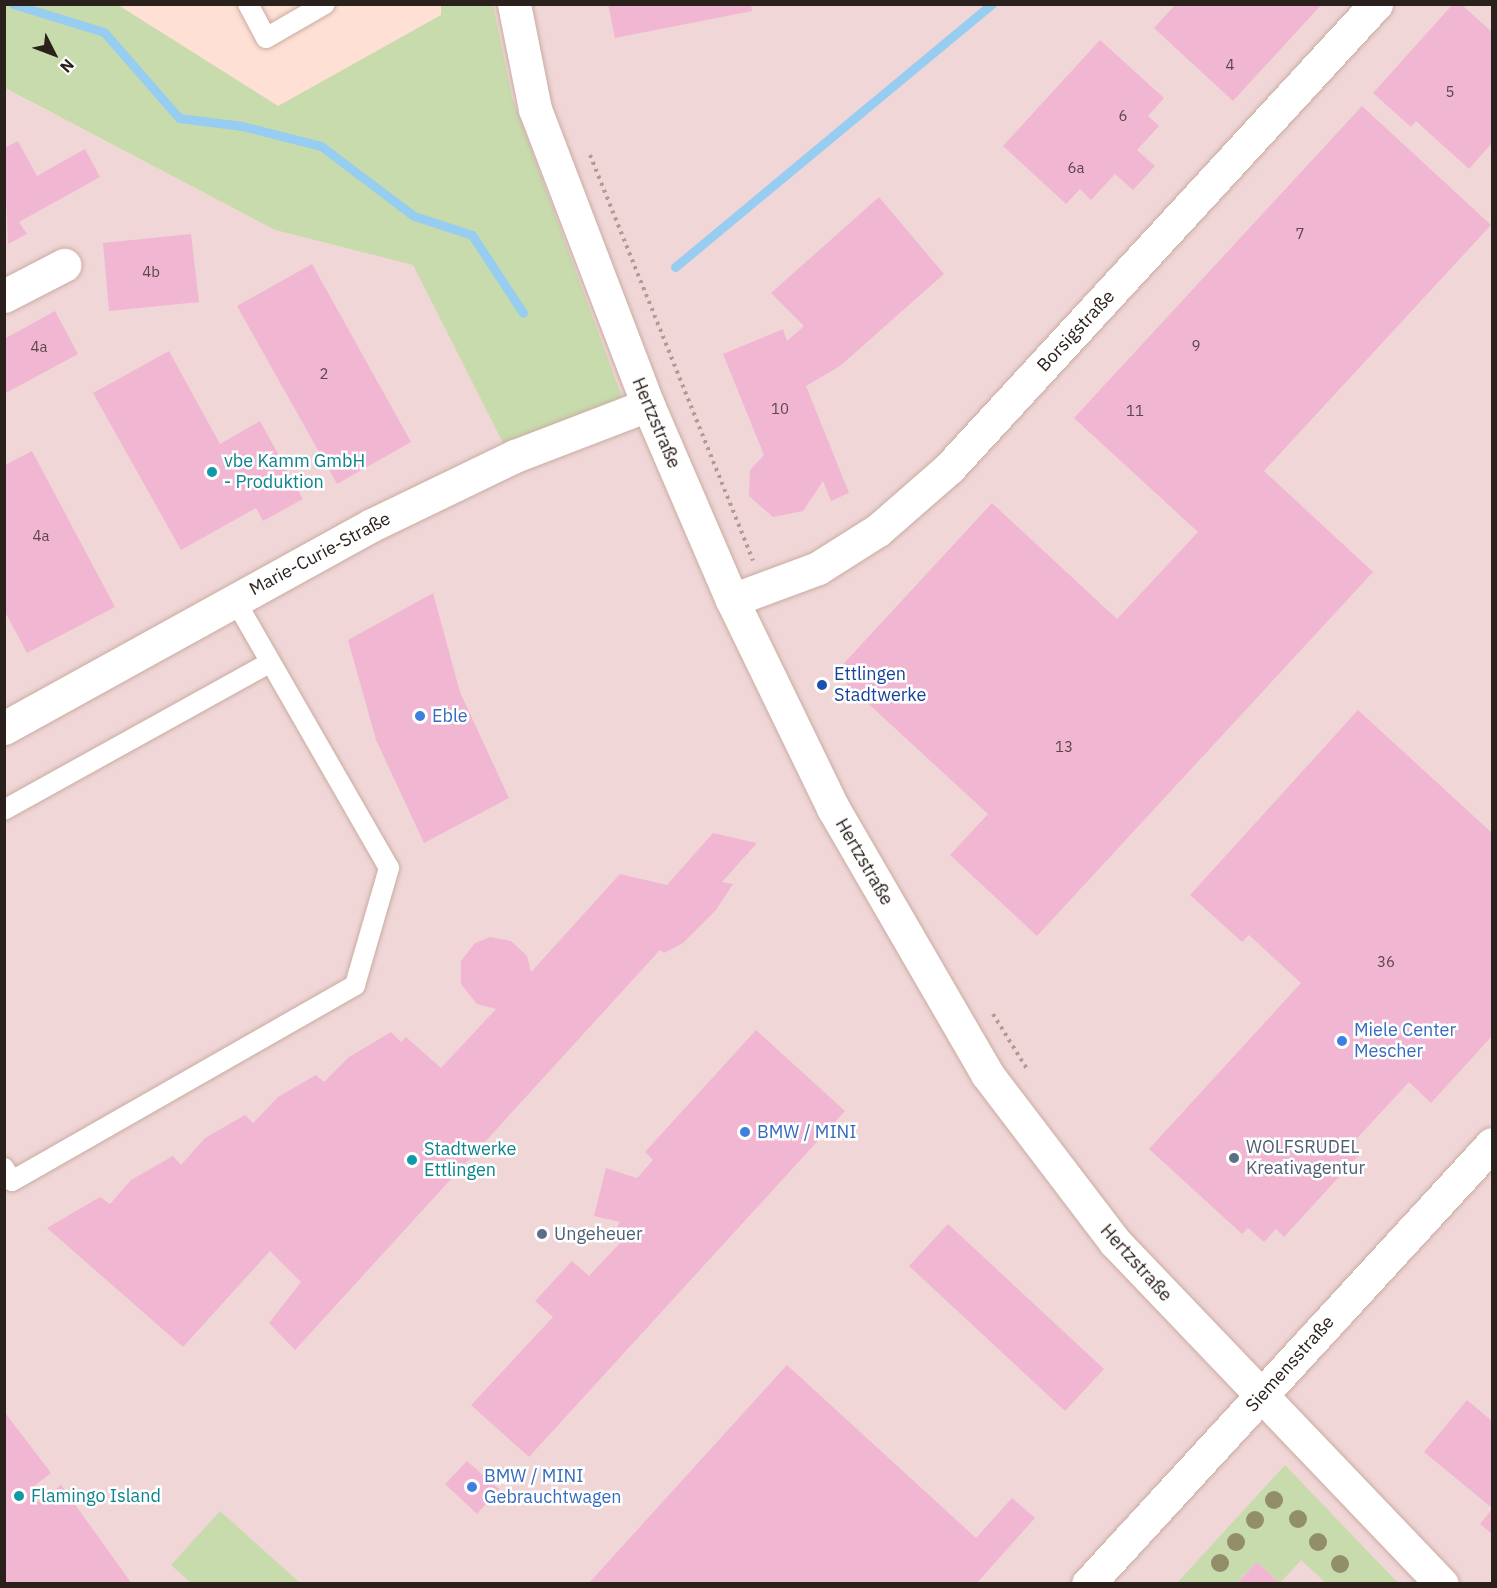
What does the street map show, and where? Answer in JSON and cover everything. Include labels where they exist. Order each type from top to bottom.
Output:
[{"type":"street","name":"Hertzstraße","points":[[514,4],[535,109],[648,405],[732,600],[833,808],[987,1074],[1115,1242],[1259,1396],[1442,1584]]},
{"type":"street","name":"Borsigstraße","points":[[732,600],[762,586],[818,568],[878,530],[949,468],[1376,4]]},
{"type":"street","points":[[4,296],[64,265]]},
{"type":"street","name":"Marie-Curie-Straße","points":[[4,728],[235,600],[515,456],[648,405]]},
{"type":"street","name":"Siemensstraße","points":[[1088,1584],[1492,1144]]},
{"type":"lane","points":[[248,4],[266,38],[325,4]]},
{"type":"lane","points":[[4,1168],[12,1181],[355,985],[389,868],[268,663],[235,600]]},
{"type":"lane","points":[[4,810],[268,663]]},
{"type":"path","points":[[586,144],[762,586]]},
{"type":"path","points":[[986,1003],[1029,1072]]},
{"type":"shaded area","points":[[493,5],[1492,5],[1492,1583],[5,1583],[4,88],[275,230],[413,265],[505,447],[513,100]]},
{"type":"green space","points":[[4,5],[118,5],[278,106],[441,15],[441,5],[493,5],[513,100],[622,397],[505,447],[413,265],[275,230],[5,88]]},
{"type":"green space","points":[[1285,1465],[1398,1583],[1326,1583],[1301,1560],[1280,1583],[1257,1562],[1236,1583],[1177,1583]]},
{"type":"green space","points":[[220,1511],[300,1583],[191,1583],[171,1565]]},
{"type":"building","points":[[608,4],[751,4],[752,11],[615,38]]},
{"type":"building","points":[[1176,4],[1322,4],[1233,101],[1154,28]]},
{"type":"building","points":[[1453,4],[1461,4],[1492,32],[1492,143],[1469,169],[1416,121],[1411,127],[1373,93]]},
{"type":"building","points":[[1100,40],[1164,98],[1148,116],[1159,126],[1137,150],[1155,166],[1133,190],[1115,174],[1091,200],[1080,189],[1066,204],[1003,146]]},
{"type":"building","points":[[1362,106],[1491,225],[1264,471],[1373,572],[1037,936],[950,855],[988,814],[835,673],[992,503],[1117,619],[1198,532],[1074,418]]},
{"type":"building","points":[[18,141],[37,176],[85,149],[100,177],[19,222],[27,234],[8,244],[4,148]]},
{"type":"building","points":[[879,197],[944,274],[840,366],[806,386],[849,493],[831,501],[823,481],[803,511],[773,517],[749,496],[750,470],[764,455],[723,354],[783,329],[787,341],[804,326],[771,293]]},
{"type":"building","points":[[191,234],[199,302],[109,311],[103,243]]},
{"type":"building","points":[[312,264],[411,442],[337,484],[237,306]]},
{"type":"building","points":[[55,311],[78,354],[4,394],[4,339]]},
{"type":"building","name":"vbe Kamm GmbH - Produktion","points":[[169,351],[220,444],[260,421],[303,499],[263,521],[256,508],[181,550],[93,393]]},
{"type":"building","points":[[32,451],[115,607],[27,653],[5,612],[5,465]]},
{"type":"building","name":"Eble","points":[[433,593],[460,692],[509,798],[424,843],[376,740],[348,640]]},
{"type":"building","points":[[1358,710],[1492,833],[1492,1036],[1431,1103],[1409,1082],[1349,1147],[1359,1155],[1284,1237],[1276,1229],[1264,1242],[1248,1228],[1242,1234],[1149,1149],[1301,983],[1249,935],[1242,942],[1190,895]]},
{"type":"building","points":[[713,833],[757,843],[722,882],[733,884],[716,910],[683,943],[664,953],[660,950],[295,1350],[269,1323],[301,1282],[270,1251],[183,1347],[47,1228],[100,1197],[110,1204],[131,1180],[173,1156],[181,1165],[205,1138],[245,1115],[253,1123],[278,1097],[316,1075],[324,1082],[349,1057],[391,1032],[401,1042],[406,1037],[441,1068],[496,1009],[477,1004],[461,984],[461,961],[475,943],[490,937],[511,941],[527,956],[531,972],[620,874],[667,885]]},
{"type":"building","points":[[756,1030],[845,1111],[529,1457],[471,1405],[553,1317],[535,1301],[572,1261],[589,1276],[620,1243],[612,1235],[620,1222],[594,1216],[606,1168],[637,1178],[653,1160],[645,1152]]},
{"type":"building","points":[[948,1224],[1104,1369],[1065,1411],[909,1266]]},
{"type":"building","points":[[787,1365],[976,1538],[1012,1498],[1035,1518],[976,1584],[588,1584]]},
{"type":"building","points":[[1467,1400],[1492,1421],[1492,1508],[1424,1452]]},
{"type":"building","name":"Flamingo Island","points":[[6,1414],[51,1473],[29,1490],[38,1502],[61,1485],[132,1584],[4,1584]]},
{"type":"building","name":"BMW / MINI Gebrauchtwagen","points":[[467,1461],[499,1489],[477,1514],[445,1484]]},
{"type":"building","points":[[1492,1509],[1492,1534],[1480,1524]]},
{"type":"building","points":[[1257,1562],[1281,1584],[1236,1584]]},
{"type":"waterway","points":[[13,4],[104,32],[179,118],[242,126],[321,146],[414,216],[472,235],[523,313]]},
{"type":"waterway","points":[[675,267],[992,4]]},
{"type":"place","name":"vbe Kamm GmbH - Produktion","points":[[212,472]]},
{"type":"place","name":"Ettlingen Stadtwerke","points":[[822,685]]},
{"type":"place","name":"Eble","points":[[420,716]]},
{"type":"place","name":"Miele Center Mescher","points":[[1342,1041]]},
{"type":"place","name":"BMW / MINI","points":[[745,1132]]},
{"type":"place","name":"WOLFSRUDEL Kreativagentur","points":[[1234,1158]]},
{"type":"place","name":"Stadtwerke Ettlingen","points":[[412,1160]]},
{"type":"place","name":"Ungeheuer","points":[[542,1234]]},
{"type":"place","name":"BMW / MINI Gebrauchtwagen","points":[[472,1487]]},
{"type":"place","name":"Flamingo Island","points":[[19,1496]]}]
